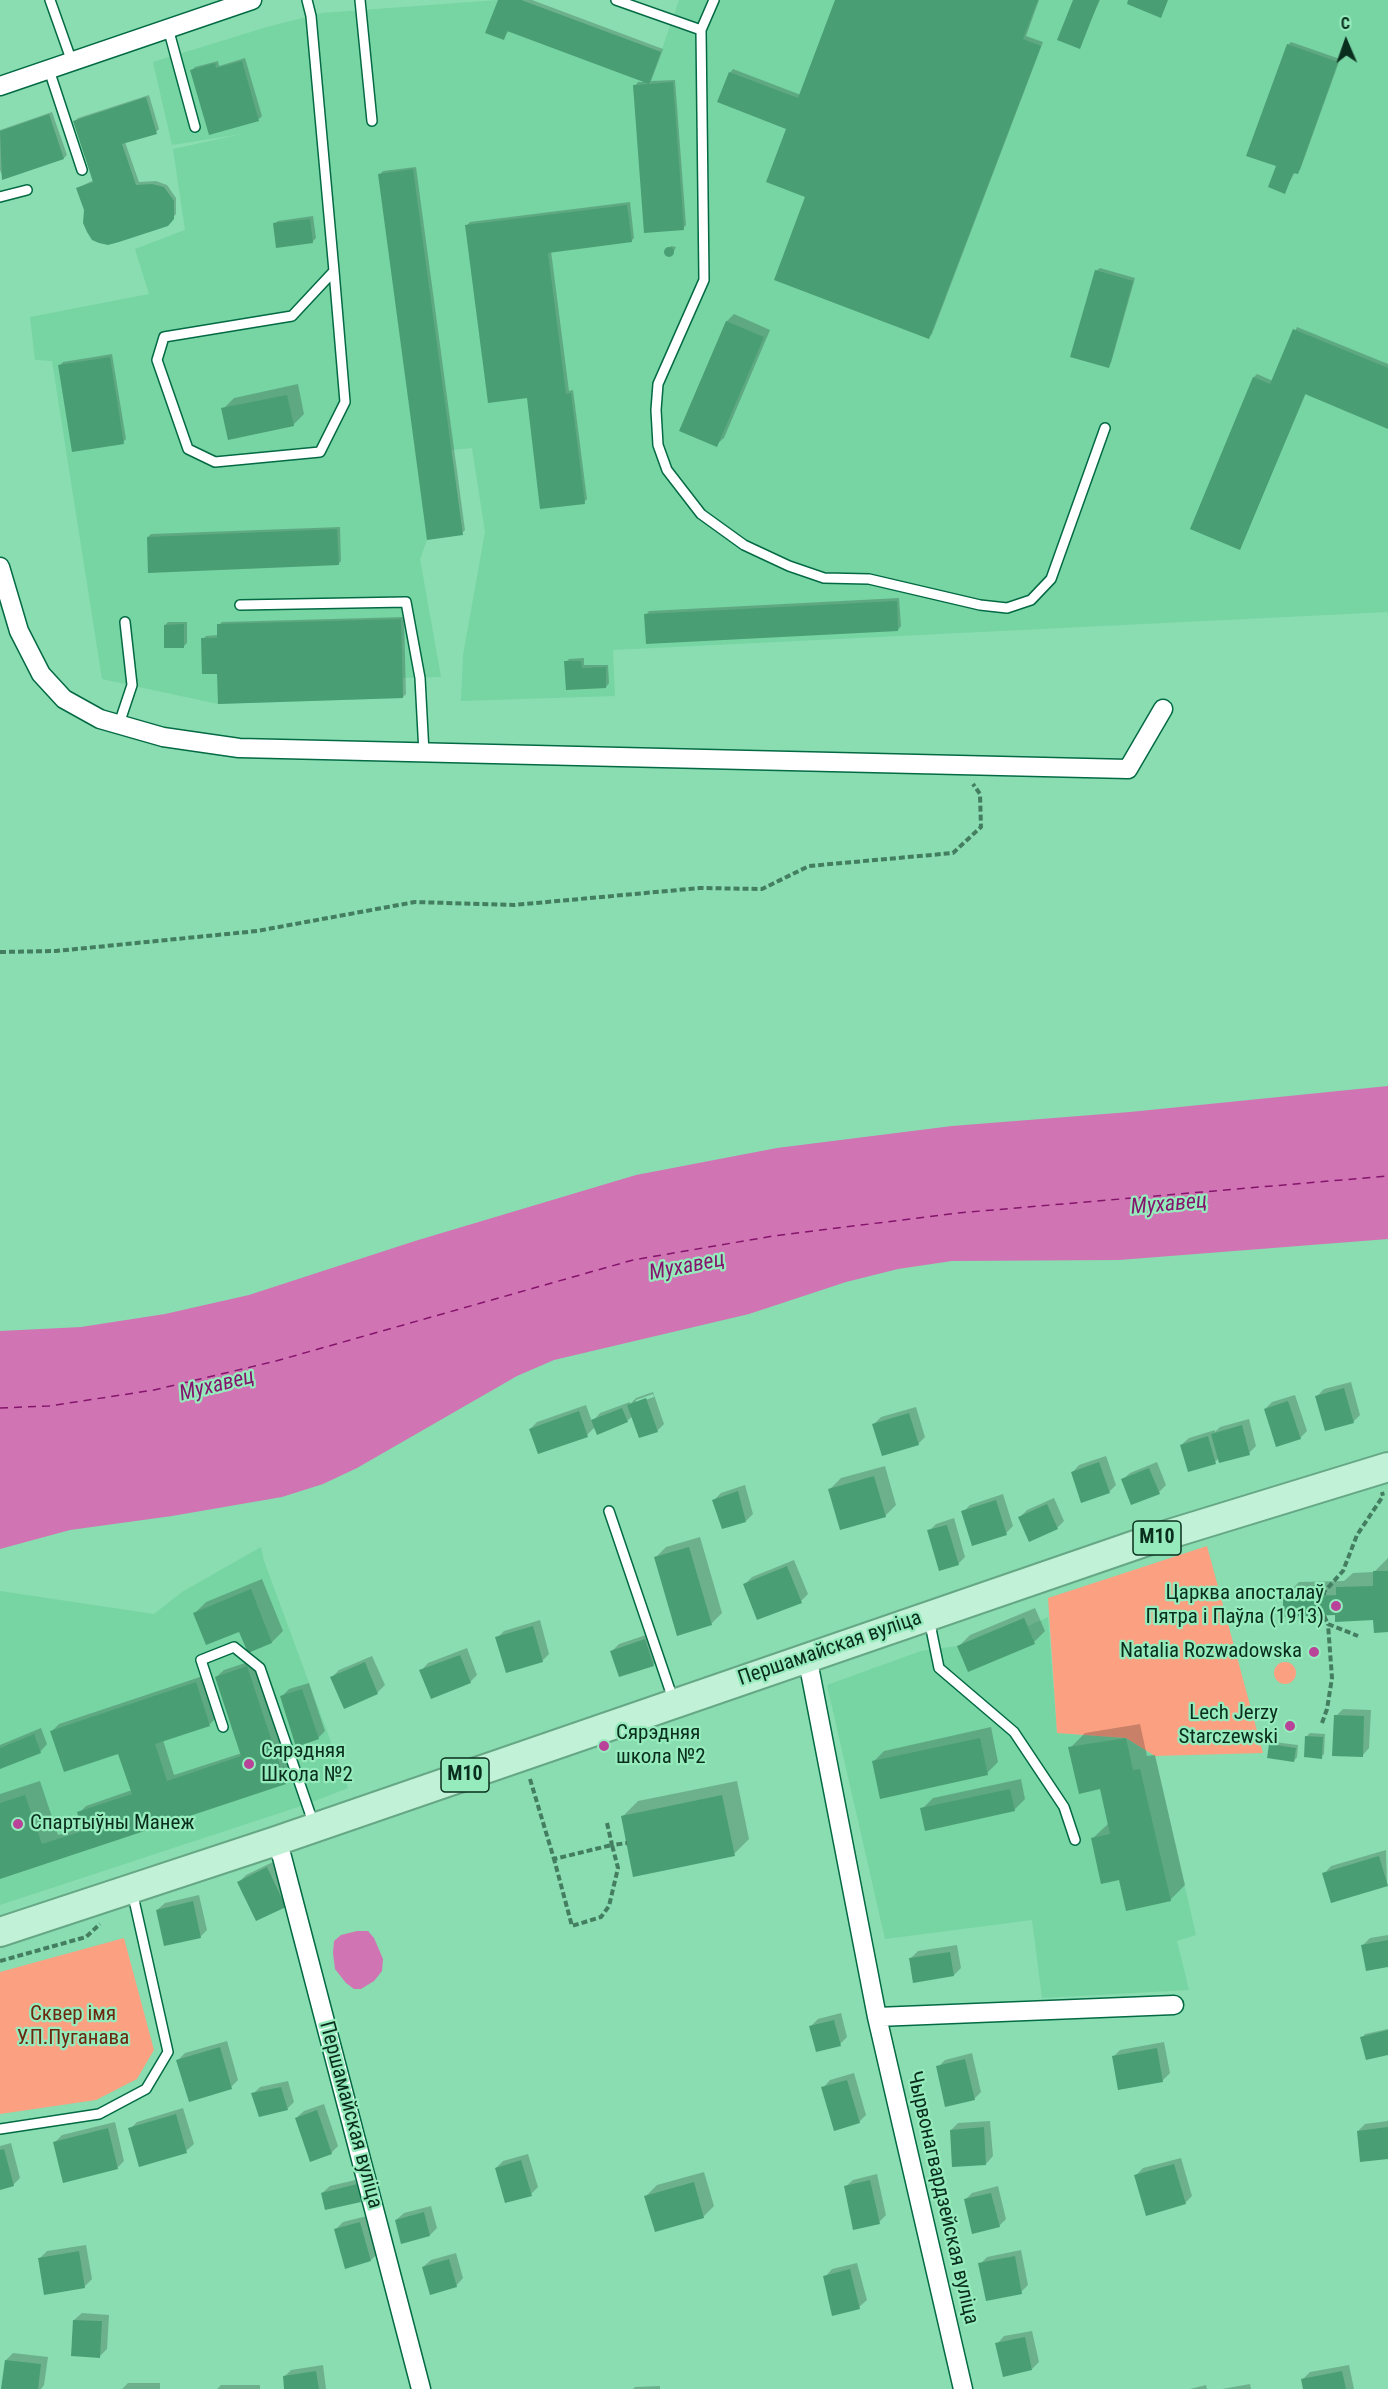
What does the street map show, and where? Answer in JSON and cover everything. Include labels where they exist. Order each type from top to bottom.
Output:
[{"type":"main road","name":"Першамайская вуліца","points":[[0,1932],[134,1899],[315,1827],[1150,1540],[1384,1476]]},
{"type":"street","points":[[0,86],[252,0]]},
{"type":"street","points":[[0,567],[19,631],[41,674],[64,699],[100,719],[162,737],[239,748],[1128,769],[1163,709]]},
{"type":"street","name":"Чырвонагвардзейская вуліца","points":[[807,1656],[877,2017],[963,2389]]},
{"type":"street","name":"Першамайская вуліца","points":[[276,1841],[421,2389]]},
{"type":"street","points":[[877,2017],[1174,2005]]},
{"type":"lane","points":[[50,0],[72,62]]},
{"type":"lane","points":[[307,0],[311,16],[334,271],[345,402],[320,452],[215,462],[188,449],[157,360],[164,337],[292,316],[334,271]]},
{"type":"lane","points":[[360,0],[372,121]]},
{"type":"lane","points":[[616,0],[701,30]]},
{"type":"lane","points":[[714,0],[701,30],[704,280],[658,384],[656,410],[658,445],[667,470],[701,514],[744,545],[789,566],[824,578],[869,579],[980,605],[1007,608],[1031,600],[1051,579],[1105,428]]},
{"type":"lane","points":[[168,28],[195,127]]},
{"type":"lane","points":[[50,70],[82,170]]},
{"type":"lane","points":[[0,197],[27,190]]},
{"type":"lane","points":[[240,605],[406,602],[420,678],[424,753]]},
{"type":"lane","points":[[119,724],[132,685],[125,622]]},
{"type":"lane","points":[[609,1511],[674,1702]]},
{"type":"lane","points":[[929,1616],[939,1668],[1014,1732],[1064,1807],[1075,1840]]},
{"type":"lane","points":[[223,1727],[201,1660],[234,1647],[260,1668],[315,1827]]},
{"type":"lane","points":[[0,2129],[99,2114],[146,2088],[163,2061],[168,2052],[134,1899]]},
{"type":"path","points":[[0,952],[56,951],[257,931],[415,902],[514,905],[700,888],[762,890],[808,866],[953,853],[981,827],[980,794],[961,766]]},
{"type":"path","points":[[1324,1595],[1324,1592],[1343,1570],[1357,1535],[1383,1496],[1384,1476]]},
{"type":"path","points":[[1322,1723],[1332,1678],[1328,1623],[1324,1616]]},
{"type":"path","points":[[1328,1623],[1358,1636]]},
{"type":"path","points":[[528,1772],[572,1926],[601,1917],[609,1906],[618,1868],[607,1823]]},
{"type":"path","points":[[554,1859],[627,1843]]},
{"type":"path","points":[[0,1961],[86,1937],[134,1899]]},
{"type":"shaded area","points":[[521,0],[661,52],[679,0],[1388,0],[1388,612],[613,650],[615,696],[461,701],[463,655],[485,532],[472,448],[451,450],[420,559],[441,677],[403,678],[403,698],[218,704],[102,679],[52,361],[35,360],[30,317],[149,294],[135,249],[185,230],[173,149],[242,134],[172,145],[153,62],[267,27],[322,13]]},
{"type":"shaded area","points":[[261,1547],[264,1561],[348,1788],[307,1804],[0,1905],[0,1591],[154,1614],[182,1592]]},
{"type":"shaded area","points":[[1048,1617],[1057,1733],[1126,1738],[1155,1756],[1196,1935],[1177,1941],[1189,1990],[1042,1998],[1032,1920],[885,1939],[827,1685],[921,1651],[957,1646],[1024,1618],[1028,1626]]},
{"type":"green space","points":[[1207,1546],[1263,1753],[1155,1756],[1126,1738],[1057,1733],[1048,1598]]},
{"type":"green space","points":[[1281,1662],[1289,1662],[1296,1669],[1296,1677],[1289,1684],[1281,1684],[1274,1677],[1274,1669]]},
{"type":"green space","name":"Сквер імя У.П.Пуганава","points":[[124,1938],[154,2050],[137,2079],[96,2100],[0,2114],[0,1972]]},
{"type":"water","name":"Мухавец","points":[[1388,1086],[1388,1239],[1119,1260],[952,1261],[898,1269],[846,1282],[749,1314],[554,1360],[517,1376],[357,1468],[323,1484],[282,1497],[172,1516],[70,1530],[0,1549],[0,1331],[81,1327],[165,1314],[249,1295],[415,1241],[636,1175],[777,1148],[952,1126],[1130,1112]]},
{"type":"water","points":[[368,1931],[374,1938],[383,1959],[382,1971],[374,1981],[361,1989],[354,1989],[346,1983],[335,1969],[333,1953],[334,1941],[341,1935]]},
{"type":"building","points":[[498,0],[521,0],[661,52],[649,84],[507,31],[504,40],[485,33]]},
{"type":"building","points":[[835,0],[1038,0],[1023,39],[1041,46],[929,339],[774,280],[805,197],[766,182],[786,129],[717,102],[729,72],[798,98]]},
{"type":"building","points":[[1073,0],[1099,0],[1080,49],[1057,40]]},
{"type":"building","points":[[1128,0],[1168,0],[1161,18],[1127,4]]},
{"type":"building","points":[[1287,44],[1338,62],[1298,174],[1293,173],[1285,194],[1268,187],[1276,166],[1246,156]]},
{"type":"building","points":[[242,61],[259,121],[209,135],[190,70],[215,63],[216,68]]},
{"type":"building","points":[[673,82],[684,230],[644,233],[633,85]]},
{"type":"building","points":[[146,97],[157,134],[122,144],[136,185],[152,184],[164,187],[174,201],[174,219],[168,226],[119,242],[108,245],[99,243],[92,240],[83,223],[84,210],[76,188],[93,182],[73,121]]},
{"type":"building","points":[[49,114],[64,159],[2,180],[0,131]]},
{"type":"building","points":[[413,169],[463,535],[427,540],[378,174]]},
{"type":"building","points":[[627,205],[632,242],[548,253],[566,394],[571,393],[585,504],[540,509],[527,398],[488,403],[465,225]]},
{"type":"building","points":[[310,219],[313,243],[276,248],[273,223]]},
{"type":"building","points":[[669,247],[673,248],[673,256],[669,257],[665,256],[664,252],[665,248]]},
{"type":"building","points":[[1095,270],[1133,281],[1109,368],[1070,357]]},
{"type":"building","points":[[726,321],[764,337],[717,447],[679,431]]},
{"type":"building","points":[[1293,329],[1388,368],[1388,429],[1305,394],[1240,550],[1190,529],[1253,377],[1270,384]]},
{"type":"building","points":[[110,357],[124,444],[72,452],[58,365]]},
{"type":"building","points":[[287,395],[294,426],[228,440],[221,408]]},
{"type":"building","points":[[337,529],[339,565],[148,573],[147,537]]},
{"type":"building","points":[[897,601],[898,631],[646,644],[644,614]]},
{"type":"building","points":[[401,619],[403,698],[218,704],[217,674],[202,674],[201,638],[217,638],[217,624]]},
{"type":"building","points":[[184,624],[184,648],[164,648],[164,625]]},
{"type":"building","points":[[564,661],[581,661],[582,668],[606,667],[606,688],[566,690]]},
{"type":"building","points":[[1344,1388],[1354,1423],[1325,1431],[1315,1396]]},
{"type":"building","points":[[646,1398],[658,1432],[639,1438],[627,1405]]},
{"type":"building","points":[[1288,1401],[1301,1439],[1276,1447],[1264,1409]]},
{"type":"building","points":[[622,1408],[628,1422],[597,1435],[591,1420]]},
{"type":"building","points":[[579,1411],[588,1437],[538,1454],[529,1429]]},
{"type":"building","points":[[909,1413],[919,1445],[882,1456],[872,1424]]},
{"type":"building","points":[[1242,1425],[1250,1455],[1219,1463],[1211,1434]]},
{"type":"building","points":[[1208,1436],[1216,1464],[1188,1472],[1180,1445]]},
{"type":"building","points":[[1099,1462],[1110,1493],[1081,1503],[1071,1472]]},
{"type":"building","points":[[1149,1468],[1160,1494],[1131,1505],[1121,1479]]},
{"type":"building","points":[[874,1476],[886,1517],[840,1530],[828,1489]]},
{"type":"building","points":[[738,1491],[746,1522],[722,1529],[712,1500]]},
{"type":"building","points":[[996,1500],[1007,1535],[972,1546],[961,1511]]},
{"type":"building","points":[[1047,1504],[1058,1529],[1029,1542],[1018,1517]]},
{"type":"building","points":[[947,1525],[959,1565],[939,1571],[927,1530]]},
{"type":"building","points":[[689,1547],[712,1625],[677,1636],[654,1557]]},
{"type":"building","points":[[787,1566],[802,1603],[757,1620],[743,1584]]},
{"type":"building","name":"Царква апосталаў Пятра і Паўла (1913)","points":[[1373,1571],[1388,1571],[1388,1632],[1374,1633],[1373,1620],[1335,1622],[1335,1615],[1283,1617],[1283,1597],[1336,1595],[1336,1587],[1373,1586]]},
{"type":"building","points":[[251,1589],[272,1643],[248,1653],[239,1632],[206,1645],[193,1613]]},
{"type":"building","points":[[1024,1618],[1035,1644],[968,1672],[957,1646]]},
{"type":"building","points":[[533,1626],[543,1662],[506,1673],[495,1637]]},
{"type":"building","points":[[645,1639],[654,1666],[619,1677],[610,1651]]},
{"type":"building","points":[[460,1655],[471,1683],[431,1699],[419,1670]]},
{"type":"building","points":[[365,1662],[378,1694],[344,1709],[330,1677]]},
{"type":"building","name":"Сярэдняя Школа №2","points":[[247,1666],[286,1784],[0,1879],[0,1803],[25,1795],[42,1844],[83,1831],[77,1812],[132,1794],[118,1754],[64,1772],[50,1731],[196,1682],[210,1726],[155,1744],[167,1781],[241,1756],[215,1677]]},
{"type":"building","points":[[302,1689],[319,1739],[296,1747],[280,1696]]},
{"type":"building","points":[[1334,1715],[1364,1716],[1363,1757],[1332,1756]]},
{"type":"building","points":[[34,1734],[41,1753],[0,1769],[0,1748]]},
{"type":"building","points":[[1305,1736],[1323,1737],[1322,1759],[1304,1757]]},
{"type":"building","points":[[980,1738],[988,1775],[880,1799],[872,1761]]},
{"type":"building","points":[[1126,1738],[1133,1770],[1140,1769],[1171,1901],[1126,1911],[1119,1880],[1101,1884],[1091,1838],[1110,1834],[1100,1789],[1079,1794],[1068,1747]]},
{"type":"building","points":[[1269,1744],[1296,1748],[1294,1762],[1267,1758]]},
{"type":"building","points":[[1010,1789],[1015,1811],[925,1831],[920,1808]]},
{"type":"building","points":[[722,1795],[735,1856],[633,1877],[621,1816]]},
{"type":"building","points":[[1379,1856],[1388,1886],[1331,1903],[1322,1873]]},
{"type":"building","points":[[267,1867],[286,1907],[256,1921],[237,1882]]},
{"type":"building","points":[[193,1901],[201,1938],[164,1946],[156,1910]]},
{"type":"building","points":[[1388,1940],[1388,1967],[1366,1971],[1361,1945]]},
{"type":"building","points":[[950,1952],[954,1976],[913,1983],[909,1958]]},
{"type":"building","points":[[834,2020],[841,2046],[816,2052],[809,2026]]},
{"type":"building","points":[[1388,2030],[1388,2055],[1366,2060],[1360,2037]]},
{"type":"building","points":[[220,2047],[232,2089],[189,2102],[176,2060]]},
{"type":"building","points":[[1157,2048],[1163,2082],[1118,2090],[1112,2056]]},
{"type":"building","points":[[965,2059],[975,2100],[945,2107],[936,2066]]},
{"type":"building","points":[[847,2080],[860,2123],[834,2131],[821,2087]]},
{"type":"building","points":[[281,2087],[288,2110],[259,2117],[251,2093]]},
{"type":"building","points":[[317,2110],[332,2154],[310,2162],[295,2118]]},
{"type":"building","points":[[176,2114],[187,2153],[139,2167],[128,2128]]},
{"type":"building","points":[[984,2127],[986,2165],[952,2167],[950,2130]]},
{"type":"building","points":[[1388,2127],[1388,2159],[1360,2162],[1357,2131]]},
{"type":"building","points":[[108,2128],[118,2169],[63,2183],[53,2142]]},
{"type":"building","points":[[4,2149],[14,2186],[0,2190],[0,2150]]},
{"type":"building","points":[[521,2160],[532,2196],[505,2203],[495,2168]]},
{"type":"building","points":[[1174,2164],[1186,2204],[1146,2216],[1134,2175]]},
{"type":"building","points":[[870,2180],[880,2224],[853,2230],[844,2186]]},
{"type":"building","points":[[694,2182],[704,2218],[655,2232],[644,2196]]},
{"type":"building","points":[[357,2184],[361,2202],[325,2210],[321,2193]]},
{"type":"building","points":[[991,2193],[1000,2227],[972,2234],[964,2199]]},
{"type":"building","points":[[424,2212],[430,2236],[401,2244],[395,2220]]},
{"type":"building","points":[[360,2222],[371,2261],[345,2269],[334,2229]]},
{"type":"building","points":[[79,2251],[85,2288],[44,2295],[38,2258]]},
{"type":"building","points":[[1015,2256],[1022,2294],[986,2301],[978,2263]]},
{"type":"building","points":[[449,2259],[457,2287],[430,2295],[422,2267]]},
{"type":"building","points":[[850,2269],[860,2309],[832,2316],[823,2276]]},
{"type":"building","points":[[73,2320],[102,2321],[100,2358],[71,2356]]},
{"type":"building","points":[[1025,2337],[1032,2370],[1003,2377],[995,2343]]},
{"type":"building","points":[[5,2360],[41,2364],[38,2389],[1,2389]]},
{"type":"building","points":[[316,2371],[319,2389],[284,2389],[283,2376]]},
{"type":"building","points":[[1342,2371],[1346,2389],[1303,2389],[1301,2379]]},
{"type":"ferry route","points":[[0,1408],[49,1406],[154,1390],[276,1361],[633,1260],[773,1236],[958,1213],[1388,1176]]},
{"type":"place","name":"Царква апосталаў Пятра і Паўла (1913)","points":[[1336,1606]]},
{"type":"place","name":"Natalia Rozwadowska","points":[[1314,1652]]},
{"type":"place","name":"Lech Jerzy Starczewski","points":[[1290,1726]]},
{"type":"place","name":"Сярэдняя школа №2","points":[[604,1746]]},
{"type":"place","name":"Сярэдняя Школа №2","points":[[249,1764]]},
{"type":"place","name":"Спартыўны Манеж","points":[[18,1824]]}]
